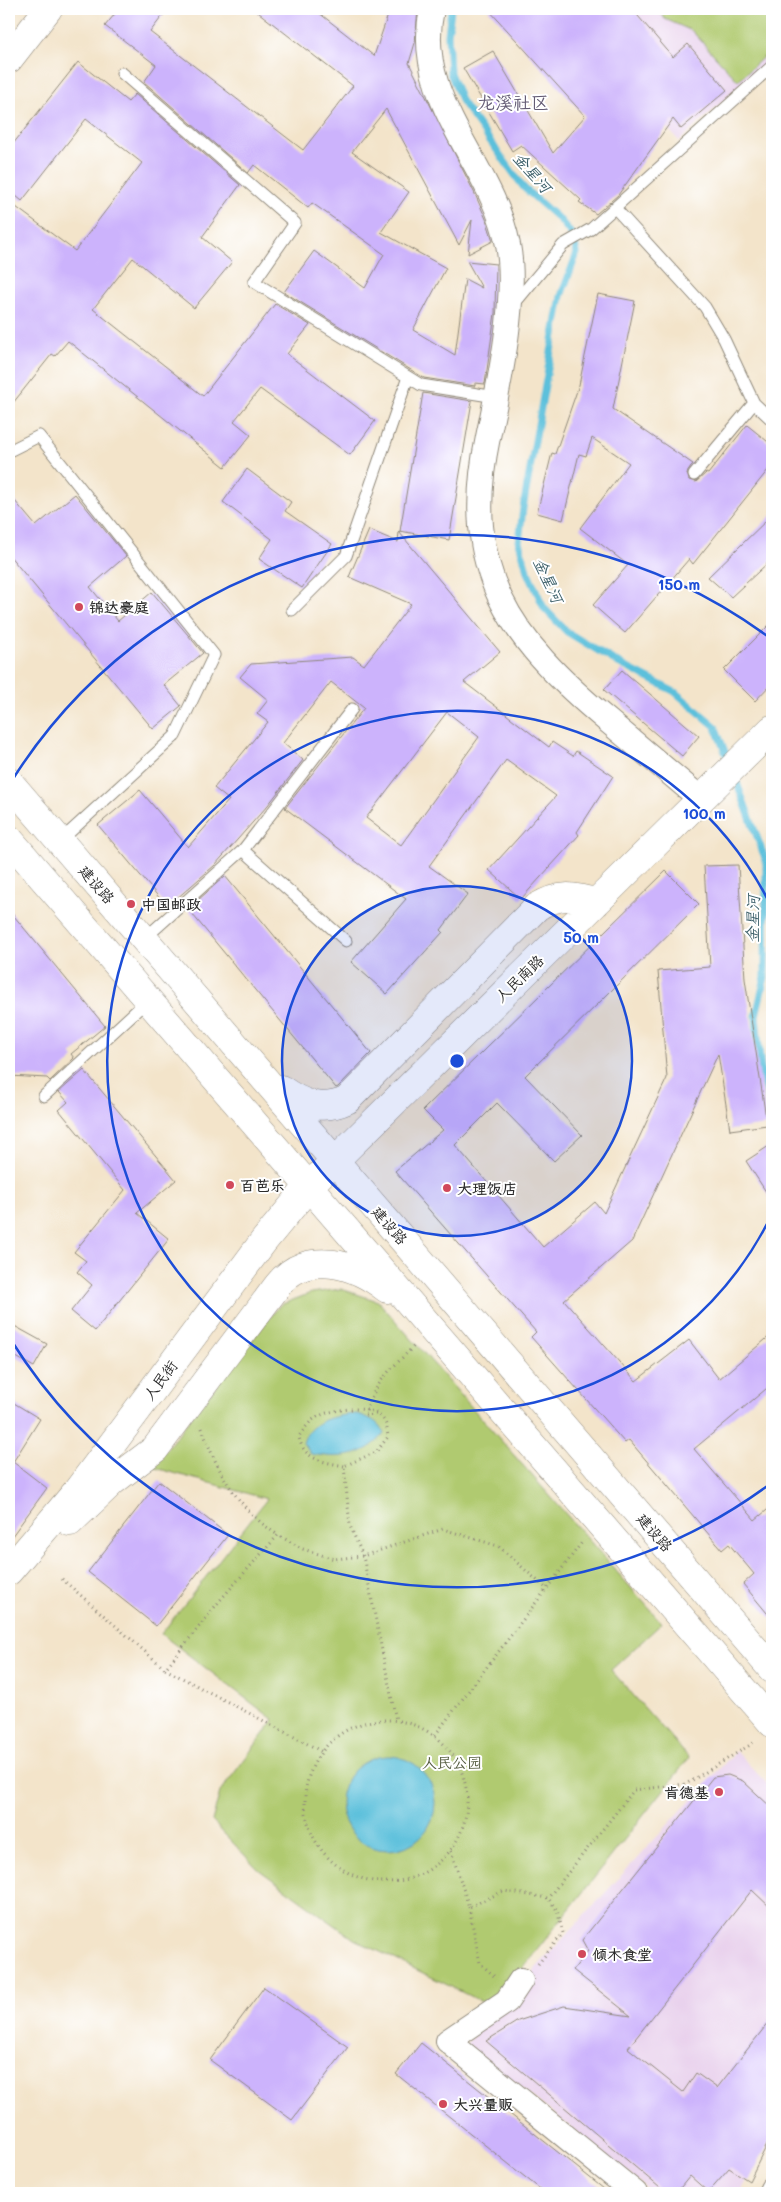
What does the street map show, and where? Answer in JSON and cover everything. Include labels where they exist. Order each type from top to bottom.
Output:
[{"type":"main road","points":[[9,59],[48,9]]},
{"type":"main road","name":"人民南路","points":[[309,1186],[334,1159],[772,729]]},
{"type":"main road","name":"建设路","points":[[9,782],[772,1669]]},
{"type":"main road","points":[[9,839],[598,1522],[764,1732]]},
{"type":"main road","points":[[260,1074],[306,1104],[327,1106],[347,1100],[537,907],[556,897],[567,895],[596,903]]},
{"type":"main road","name":"人民街","points":[[9,1571],[77,1491],[263,1242],[309,1186]]},
{"type":"main road","points":[[9,1571],[41,1549],[112,1482],[155,1449],[281,1281],[292,1272],[305,1266],[319,1263],[352,1268],[374,1279],[426,1322]]},
{"type":"street","points":[[432,9],[429,53],[435,82],[454,127],[492,201],[506,237],[510,274],[508,313],[496,397],[484,462],[480,503],[485,558],[501,603],[526,643],[558,678],[701,800]]},
{"type":"street","points":[[521,1980],[507,2001],[448,2040],[635,2193]]},
{"type":"street","points":[[770,2193],[772,2189]]},
{"type":"lane","points":[[508,313],[562,245],[591,229],[772,66]]},
{"type":"lane","points":[[122,73],[296,223],[254,282],[421,385],[496,397]]},
{"type":"lane","points":[[615,208],[705,307],[724,339],[754,403],[772,420]]},
{"type":"lane","points":[[292,610],[346,556],[408,378]]},
{"type":"lane","points":[[694,475],[754,403]]},
{"type":"lane","points":[[9,451],[39,436],[214,655],[175,736],[60,841]]},
{"type":"lane","points":[[144,939],[243,850],[352,708]]},
{"type":"lane","points":[[243,850],[346,941]]},
{"type":"lane","points":[[44,1096],[148,1000]]},
{"type":"path","points":[[367,1411],[381,1379],[426,1322]]},
{"type":"path","points":[[357,1408],[367,1411],[379,1414],[387,1426],[388,1437],[376,1452],[344,1466],[309,1456],[300,1445],[298,1436],[314,1419],[332,1411],[357,1408]]},
{"type":"path","points":[[199,1420],[225,1483],[248,1512],[278,1536],[303,1549],[334,1559],[363,1556],[443,1529],[498,1546],[547,1589]]},
{"type":"path","points":[[344,1466],[350,1526],[363,1556],[396,1720]]},
{"type":"path","points":[[435,1736],[598,1522]]},
{"type":"path","points":[[165,1669],[222,1598],[278,1536]]},
{"type":"path","points":[[62,1579],[165,1669],[322,1751]]},
{"type":"path","points":[[380,1719],[396,1720],[418,1726],[435,1736],[453,1754],[464,1778],[468,1803],[463,1829],[451,1851],[433,1868],[411,1879],[395,1882],[386,1883],[362,1879],[340,1868],[321,1850],[309,1826],[305,1800],[309,1774],[322,1751],[338,1735],[357,1724],[380,1719]]},
{"type":"path","points":[[548,1898],[634,1790],[686,1784],[764,1732]]},
{"type":"path","points":[[451,1851],[469,1907],[474,1941],[480,1963],[495,1978],[521,1980],[545,1958],[563,1933],[557,1910],[548,1898],[504,1891],[469,1907]]},
{"type":"shaded area","points":[[563,9],[772,9],[772,57],[679,141]]},
{"type":"shaded area","points":[[736,1751],[772,1789],[772,2137],[740,2193],[653,2193],[466,2044]]},
{"type":"green space","points":[[656,9],[772,9],[772,49],[738,81],[692,31],[665,19]]},
{"type":"green space","name":"人民公园","points":[[341,1289],[378,1301],[662,1623],[611,1670],[689,1758],[492,2007],[354,1939],[258,1869],[212,1821],[220,1792],[274,1720],[161,1634],[267,1499],[152,1467],[280,1305],[311,1293]]},
{"type":"water","points":[[357,1414],[366,1417],[380,1426],[384,1434],[368,1448],[351,1455],[332,1456],[311,1454],[303,1443],[311,1429],[324,1420]]},
{"type":"water","points":[[388,1756],[406,1760],[421,1770],[431,1785],[435,1803],[431,1821],[421,1836],[406,1846],[388,1850],[370,1846],[355,1836],[345,1821],[341,1803],[345,1785],[355,1770],[370,1760]]},
{"type":"building","points":[[119,9],[168,9],[150,32],[303,150],[353,86],[254,9],[314,9],[374,56],[390,9],[418,9],[415,43],[409,63],[474,192],[493,241],[468,254],[472,220],[459,245],[386,109],[352,152],[409,192],[381,232],[446,268],[413,330],[455,355],[465,279],[482,288],[467,261],[496,264],[495,313],[485,384],[475,383],[475,386],[424,378],[284,292],[314,251],[365,288],[384,254],[312,203],[308,208],[254,165],[248,173],[144,82],[156,65],[105,26]]},
{"type":"building","points":[[488,9],[632,9],[673,57],[688,44],[727,90],[681,129],[673,119],[618,195],[596,214],[579,202],[581,200],[521,145],[512,151],[463,68],[493,51],[553,153],[585,116]]},
{"type":"building","points":[[78,62],[128,102],[135,94],[240,185],[202,237],[232,262],[194,308],[133,258],[93,309],[203,396],[275,304],[310,325],[287,354],[375,421],[350,455],[260,389],[234,421],[251,435],[225,467],[68,341],[55,356],[52,354],[9,408],[9,217],[16,207],[75,251],[142,163],[86,119],[22,201],[9,190],[9,149]]},
{"type":"building","points":[[598,294],[635,301],[613,409],[693,464],[687,473],[689,480],[696,482],[706,473],[708,474],[747,425],[772,445],[772,465],[693,564],[689,559],[625,633],[593,605],[628,565],[580,528],[629,463],[592,438],[586,456],[579,454],[563,520],[537,513],[552,453],[555,454],[579,385]]},
{"type":"building","points":[[423,393],[472,401],[449,540],[400,531]]},
{"type":"building","points":[[247,469],[291,502],[285,511],[332,544],[302,588],[259,559],[272,539],[223,502]]},
{"type":"building","name":"锦达豪庭","points":[[9,494],[36,526],[75,494],[126,556],[90,587],[118,621],[152,592],[203,653],[164,685],[181,706],[153,729],[9,555]]},
{"type":"building","points":[[772,515],[772,559],[731,597],[708,577]]},
{"type":"building","points":[[369,530],[398,542],[399,532],[500,652],[464,682],[549,747],[552,742],[573,756],[576,751],[613,776],[577,832],[579,835],[521,899],[489,870],[556,796],[506,760],[429,866],[468,894],[441,930],[443,932],[387,994],[351,962],[406,899],[285,808],[364,708],[331,682],[283,743],[303,760],[268,805],[215,865],[167,907],[98,825],[140,790],[188,847],[229,800],[214,788],[268,722],[257,714],[268,700],[240,677],[251,664],[353,657],[364,665],[411,604],[349,577]],"holes":[[[447,712],[479,737],[401,845],[366,818]]]},
{"type":"building","points":[[772,622],[772,683],[755,701],[724,670]]},
{"type":"building","points":[[622,670],[699,736],[682,756],[604,690]]},
{"type":"building","points":[[738,865],[745,979],[767,1125],[730,1130],[718,1054],[632,1241],[564,1300],[636,1381],[689,1340],[719,1379],[772,1334],[772,1384],[694,1449],[755,1520],[772,1506],[772,1619],[743,1584],[754,1574],[729,1544],[722,1550],[629,1440],[625,1443],[531,1337],[536,1332],[395,1171],[443,1130],[423,1110],[666,871],[699,904],[525,1076],[582,1135],[554,1161],[497,1103],[455,1145],[543,1247],[595,1202],[604,1213],[667,1078],[658,971],[710,967],[704,866]]},
{"type":"building","points":[[225,876],[371,1053],[338,1087],[336,1088],[188,909]]},
{"type":"building","points":[[9,910],[105,1026],[71,1054],[74,1058],[50,1081],[47,1078],[9,1076]]},
{"type":"building","points":[[84,1070],[176,1180],[137,1213],[169,1239],[95,1331],[71,1311],[92,1285],[77,1272],[86,1261],[74,1252],[125,1190],[59,1110],[68,1102],[59,1092]]},
{"type":"building","points":[[772,1144],[772,1201],[746,1161]]},
{"type":"building","points":[[9,1323],[47,1344],[34,1367],[9,1353]]},
{"type":"building","points":[[9,1400],[40,1419],[13,1462],[47,1488],[9,1540]]},
{"type":"building","points":[[159,1481],[228,1535],[156,1626],[88,1572]]},
{"type":"building","points":[[728,1775],[743,1781],[772,1808],[772,1909],[752,1890],[628,2048],[683,2092],[696,2073],[717,2088],[772,2018],[772,2135],[749,2181],[729,2168],[708,2192],[690,2176],[676,2193],[666,2193],[486,2041],[518,2021],[564,2006],[631,2016],[573,1970],[588,1951],[582,1940],[713,1777]]},
{"type":"building","points":[[264,1987],[348,2047],[292,2120],[210,2060]]},
{"type":"building","points":[[421,2043],[609,2193],[545,2193],[396,2074]]},
{"type":"waterway","name":"金星河","points":[[451,9],[448,35],[450,73],[462,102],[524,188],[560,220],[573,236],[577,253],[561,296],[523,508],[519,542],[527,570],[544,608],[567,632],[620,664],[675,692],[715,726],[729,762]]},
{"type":"waterway","name":"金星河","points":[[734,775],[766,861],[765,977],[756,1016],[761,1068],[772,1112]]},
{"type":"place","name":"锦达豪庭","points":[[79,607]]},
{"type":"place","name":"中国邮政","points":[[131,904]]},
{"type":"place","name":"百芭乐","points":[[230,1185]]},
{"type":"place","name":"大理饭店","points":[[447,1188]]},
{"type":"place","name":"肯德基","points":[[719,1792]]},
{"type":"place","name":"倾木食堂","points":[[582,1954]]},
{"type":"place","name":"大兴量贩","points":[[443,2104]]},
{"type":"district","name":"龙溪社区","points":[[513,102]]}]
